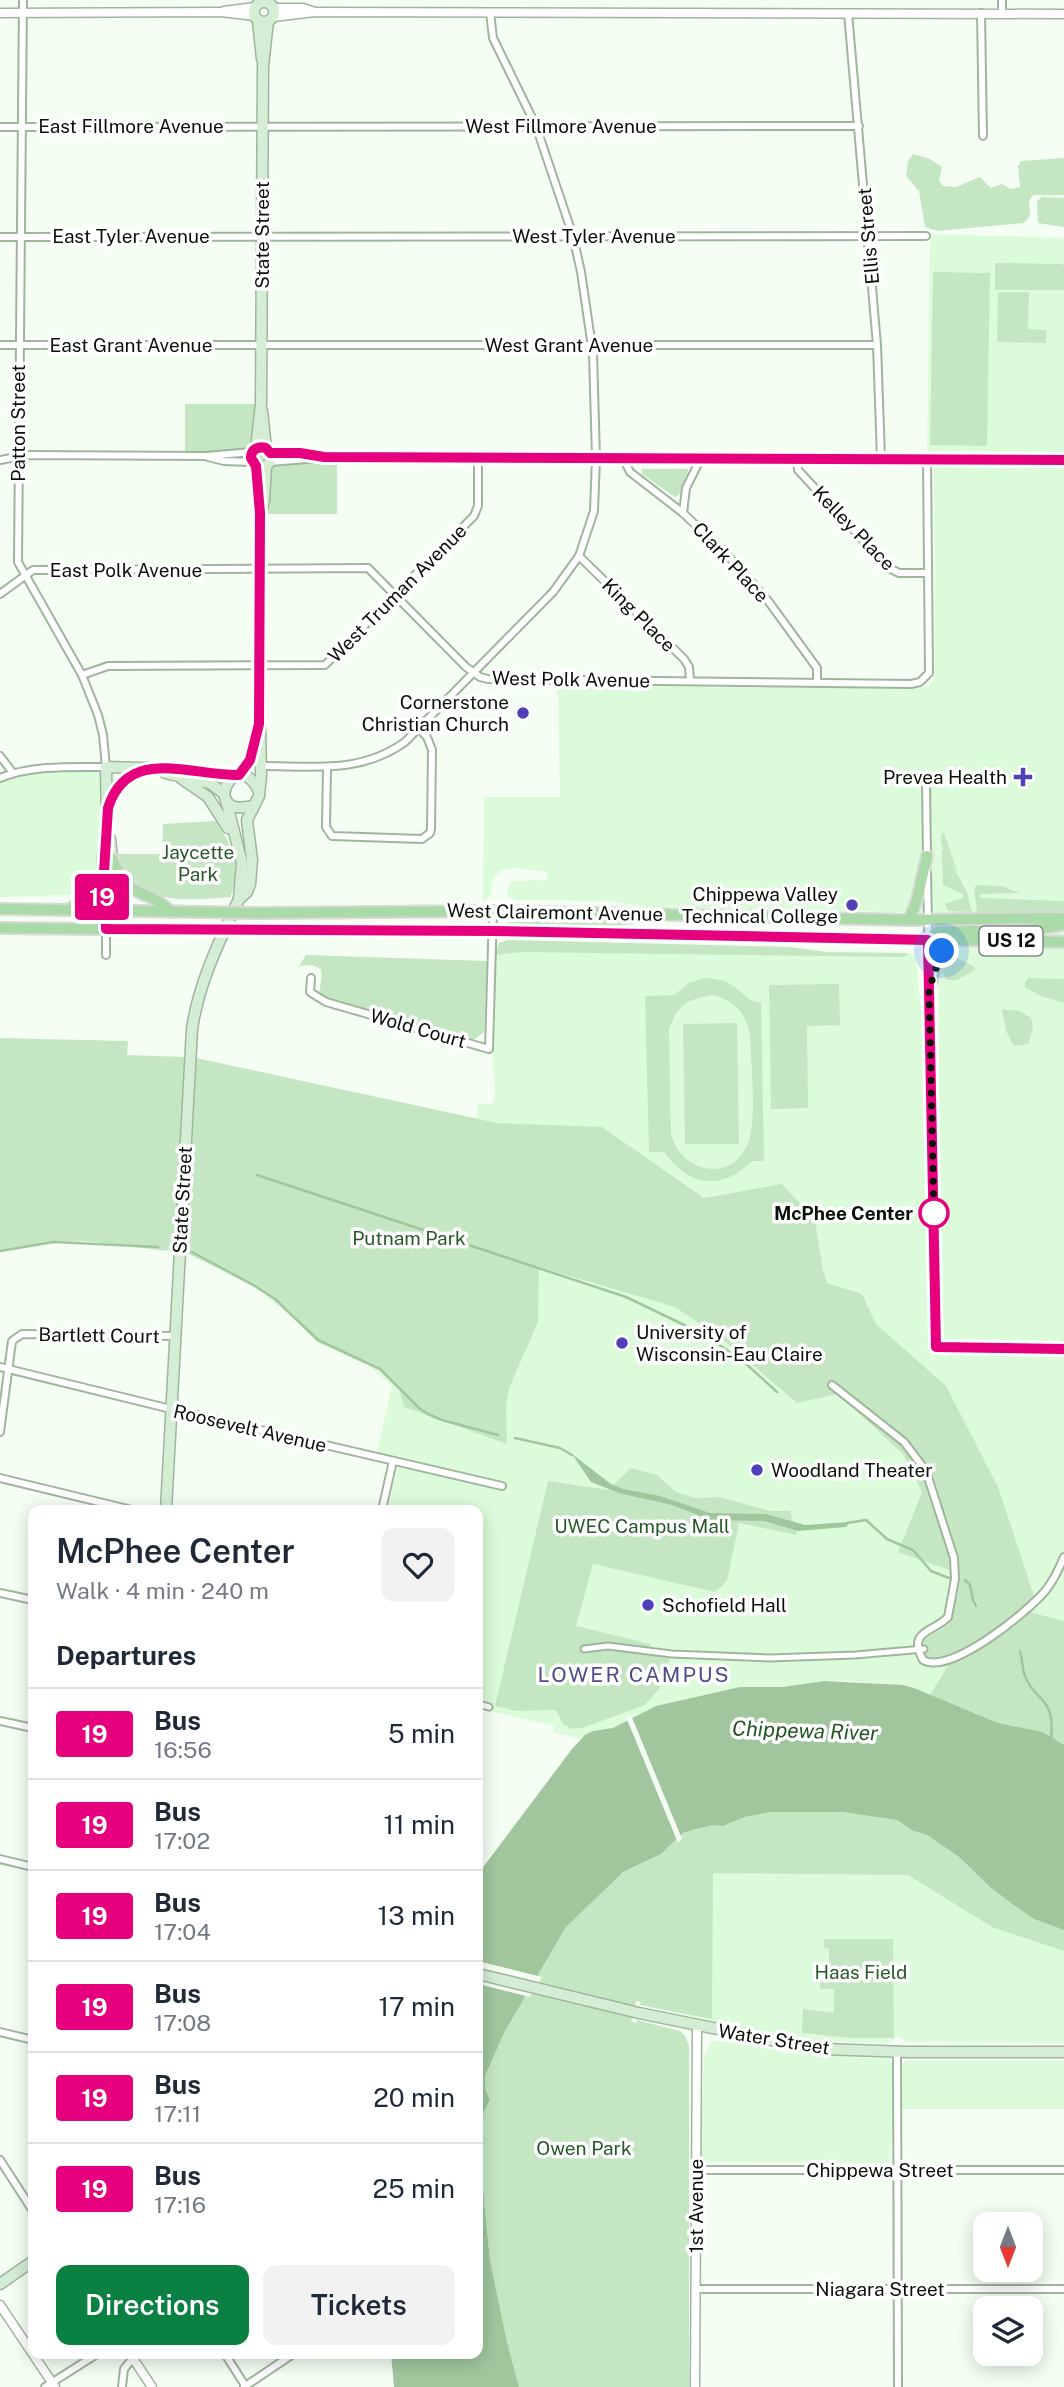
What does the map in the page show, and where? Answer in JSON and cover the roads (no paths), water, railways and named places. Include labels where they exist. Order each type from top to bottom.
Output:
[{"type":"main road","name":"State Street","points":[[259,791],[262,737],[259,724],[259,666],[264,10]]},
{"type":"main road","name":"State Street","points":[[237,776],[250,760],[259,724]]},
{"type":"main road","points":[[106,767],[152,769],[196,771],[237,776],[253,782],[259,791],[252,806],[240,807],[210,783],[152,769],[135,773],[121,782],[112,794],[108,808]]},
{"type":"main road","name":"Patton Street","points":[[106,767],[108,808],[102,904],[106,910],[106,929]]},
{"type":"main road","points":[[225,797],[226,782],[237,776]]},
{"type":"main road","points":[[178,777],[208,797],[217,808],[237,847]]},
{"type":"main road","name":"State Street","points":[[166,1505],[192,1029],[206,971],[239,899],[242,871],[225,797]]},
{"type":"main road","name":"State Street","points":[[239,899],[247,892],[251,876],[252,850],[246,826],[252,806]]},
{"type":"main road","name":"Patton Street","points":[[106,910],[112,904],[112,858],[107,825]]},
{"type":"main road","points":[[909,920],[917,900],[927,856]]},
{"type":"main road","points":[[112,858],[127,886],[141,895],[162,902],[171,912]]},
{"type":"main road","points":[[69,909],[94,894],[103,877]]},
{"type":"main road","name":"US 12","points":[[0,909],[171,912]]},
{"type":"main road","name":"West Clairemont Avenue","points":[[171,912],[493,911],[1064,921]]},
{"type":"main road","points":[[928,940],[937,932],[1000,932],[1042,928],[1064,921]]},
{"type":"main road","name":"US 12","points":[[0,928],[106,929]]},
{"type":"main road","name":"West Clairemont Avenue","points":[[106,929],[493,931],[1064,942]]},
{"type":"main road","points":[[929,989],[942,951],[948,944],[958,941]]},
{"type":"main road","name":"Water Street","points":[[483,1975],[697,2026],[824,2049],[1064,2052]]},
{"type":"main road","points":[[0,2284],[28,2264]]},
{"type":"street","name":"Patton Street","points":[[23,0],[18,562],[82,675],[98,715],[106,767]]},
{"type":"street","points":[[1002,0],[1002,13]]},
{"type":"street","points":[[0,13],[264,10],[1064,14]]},
{"type":"street","points":[[261,766],[358,764],[382,756],[405,742],[548,598],[579,556],[594,511],[596,458],[592,345],[581,272],[573,236],[536,126],[493,38],[490,12]]},
{"type":"street","name":"Ellis Street","points":[[848,13],[869,236],[877,345],[881,458]]},
{"type":"street","points":[[981,13],[983,136]]},
{"type":"street","name":"East Fillmore Avenue","points":[[0,127],[263,125]]},
{"type":"street","name":"West Fillmore Avenue","points":[[263,125],[859,126]]},
{"type":"street","name":"East Tyler Avenue","points":[[0,237],[262,236]]},
{"type":"street","name":"West Tyler Avenue","points":[[262,236],[926,236]]},
{"type":"street","name":"East Grant Avenue","points":[[0,345],[261,344]]},
{"type":"street","name":"West Grant Avenue","points":[[261,344],[877,345]]},
{"type":"street","points":[[0,460],[18,456],[206,456],[224,461],[261,457],[1064,460]]},
{"type":"street","name":"West Truman Avenue","points":[[82,675],[108,666],[325,664],[474,516],[478,506],[478,458]]},
{"type":"street","name":"Clark Place","points":[[623,458],[630,472],[683,513],[730,558],[769,602],[817,668],[817,682]]},
{"type":"street","points":[[683,513],[686,488],[692,471],[701,458]]},
{"type":"street","name":"Kelley Place","points":[[797,458],[798,470],[889,568],[899,573],[928,573]]},
{"type":"street","points":[[927,459],[928,573]]},
{"type":"street","name":"King Place","points":[[579,556],[684,659],[689,667],[690,680]]},
{"type":"street","name":"West Polk Avenue","points":[[260,569],[368,568],[396,593],[473,673],[488,679],[911,684],[920,682],[929,673],[928,573]]},
{"type":"street","name":"East Polk Avenue","points":[[0,594],[33,570],[260,569]]},
{"type":"street","points":[[327,766],[326,827],[332,836],[422,839],[430,834],[431,829],[432,750],[427,737],[419,729]]},
{"type":"street","points":[[0,756],[13,773]]},
{"type":"street","points":[[0,778],[13,773],[49,768],[106,767]]},
{"type":"street","points":[[926,783],[936,1347],[1064,1349]]},
{"type":"street","name":"Wold Court","points":[[311,978],[310,992],[326,1002],[489,1049],[493,911]]},
{"type":"street","name":"Patton Street","points":[[106,929],[106,955]]},
{"type":"street","name":"Bartlett Court","points":[[0,1432],[12,1341],[22,1334],[175,1336]]},
{"type":"street","name":"Roosevelt Avenue","points":[[0,1367],[502,1486]]},
{"type":"street","points":[[832,1385],[904,1442],[926,1471],[931,1485],[954,1558],[956,1579],[948,1617],[923,1633],[917,1643],[923,1660],[935,1665],[987,1640],[1042,1595],[1064,1557]]},
{"type":"street","points":[[383,1505],[393,1461]]},
{"type":"street","points":[[0,1478],[111,1505]]},
{"type":"street","points":[[0,1592],[28,1599]]},
{"type":"street","points":[[584,1649],[608,1646],[673,1654],[770,1658],[855,1656],[921,1649]]},
{"type":"street","points":[[483,1705],[489,1707]]},
{"type":"street","points":[[0,1721],[28,1727]]},
{"type":"street","points":[[0,1859],[28,1866]]},
{"type":"street","name":"1st Avenue","points":[[695,2387],[697,2026]]},
{"type":"street","points":[[0,2032],[28,2039]]},
{"type":"street","points":[[897,2050],[898,2387]]},
{"type":"street","points":[[0,2160],[28,2203]]},
{"type":"street","name":"Chippewa Street","points":[[696,2170],[1064,2170]]},
{"type":"street","name":"Niagara Street","points":[[695,2288],[1064,2289]]},
{"type":"street","points":[[0,2305],[28,2350]]},
{"type":"street","points":[[34,2359],[50,2385],[89,2359]]},
{"type":"street","points":[[122,2387],[124,2369],[129,2359]]},
{"type":"street","points":[[133,2359],[152,2387]]},
{"type":"street","points":[[228,2359],[245,2387],[286,2359]]},
{"type":"water","points":[[572,1454],[611,1484],[660,1496],[710,1513],[766,1514],[805,1525],[850,1522],[846,1527],[798,1531],[764,1521],[711,1520],[672,1505],[619,1493],[591,1482]]},
{"type":"water","name":"Chippewa River","points":[[824,1681],[903,1685],[998,1723],[1043,1732],[1064,1745],[1064,1930],[1034,1919],[991,1888],[959,1857],[927,1835],[913,1831],[897,1820],[842,1812],[771,1812],[745,1817],[723,1826],[713,1825],[683,1833],[661,1854],[623,1872],[566,1927],[505,2031],[485,2076],[485,2089],[490,2100],[483,2114],[483,1867],[585,1735],[613,1728],[656,1706],[740,1687],[783,1687]]},
{"type":"water","points":[[483,2190],[490,2260],[519,2387],[394,2387],[391,2359],[483,2359]]},
{"type":"waterway","points":[[257,1175],[626,1297],[705,1335],[744,1362],[777,1392]]},
{"type":"waterway","points":[[0,1251],[54,1242],[158,1247]]},
{"type":"waterway","points":[[192,1252],[275,1299],[318,1340],[380,1369],[428,1414],[498,1435]]},
{"type":"waterway","points":[[515,1438],[560,1448],[572,1455]]},
{"type":"waterway","points":[[847,1523],[866,1520],[887,1539],[913,1550],[931,1571],[949,1578]]},
{"type":"waterway","points":[[965,1580],[970,1585],[976,1606]]},
{"type":"waterway","points":[[1020,1651],[1028,1682],[1043,1700],[1050,1714],[1051,1738]]},
{"type":"place","name":"Cornerstone Christian Church","points":[[523,713]]},
{"type":"place","name":"Prevea Health","points":[[1023,777]]},
{"type":"place","name":"Chippewa Valley Technical College","points":[[852,905]]},
{"type":"place","name":"McPhee Center","points":[[934,1213]]},
{"type":"place","name":"University of Wisconsin-Eau Claire","points":[[622,1343]]},
{"type":"place","name":"Woodland Theater","points":[[757,1470]]},
{"type":"place","name":"Schofield Hall","points":[[648,1605]]},
{"type":"district","name":"LOWER CAMPUS","points":[[634,1675]]},
{"type":"park label","name":"Jaycette Park","points":[[198,863]]},
{"type":"park label","name":"Putnam Park","points":[[409,1238]]},
{"type":"park label","name":"UWEC Campus Mall","points":[[642,1526]]},
{"type":"park label","name":"Haas Field","points":[[861,1972]]},
{"type":"park label","name":"Owen Park","points":[[584,2148]]}]
